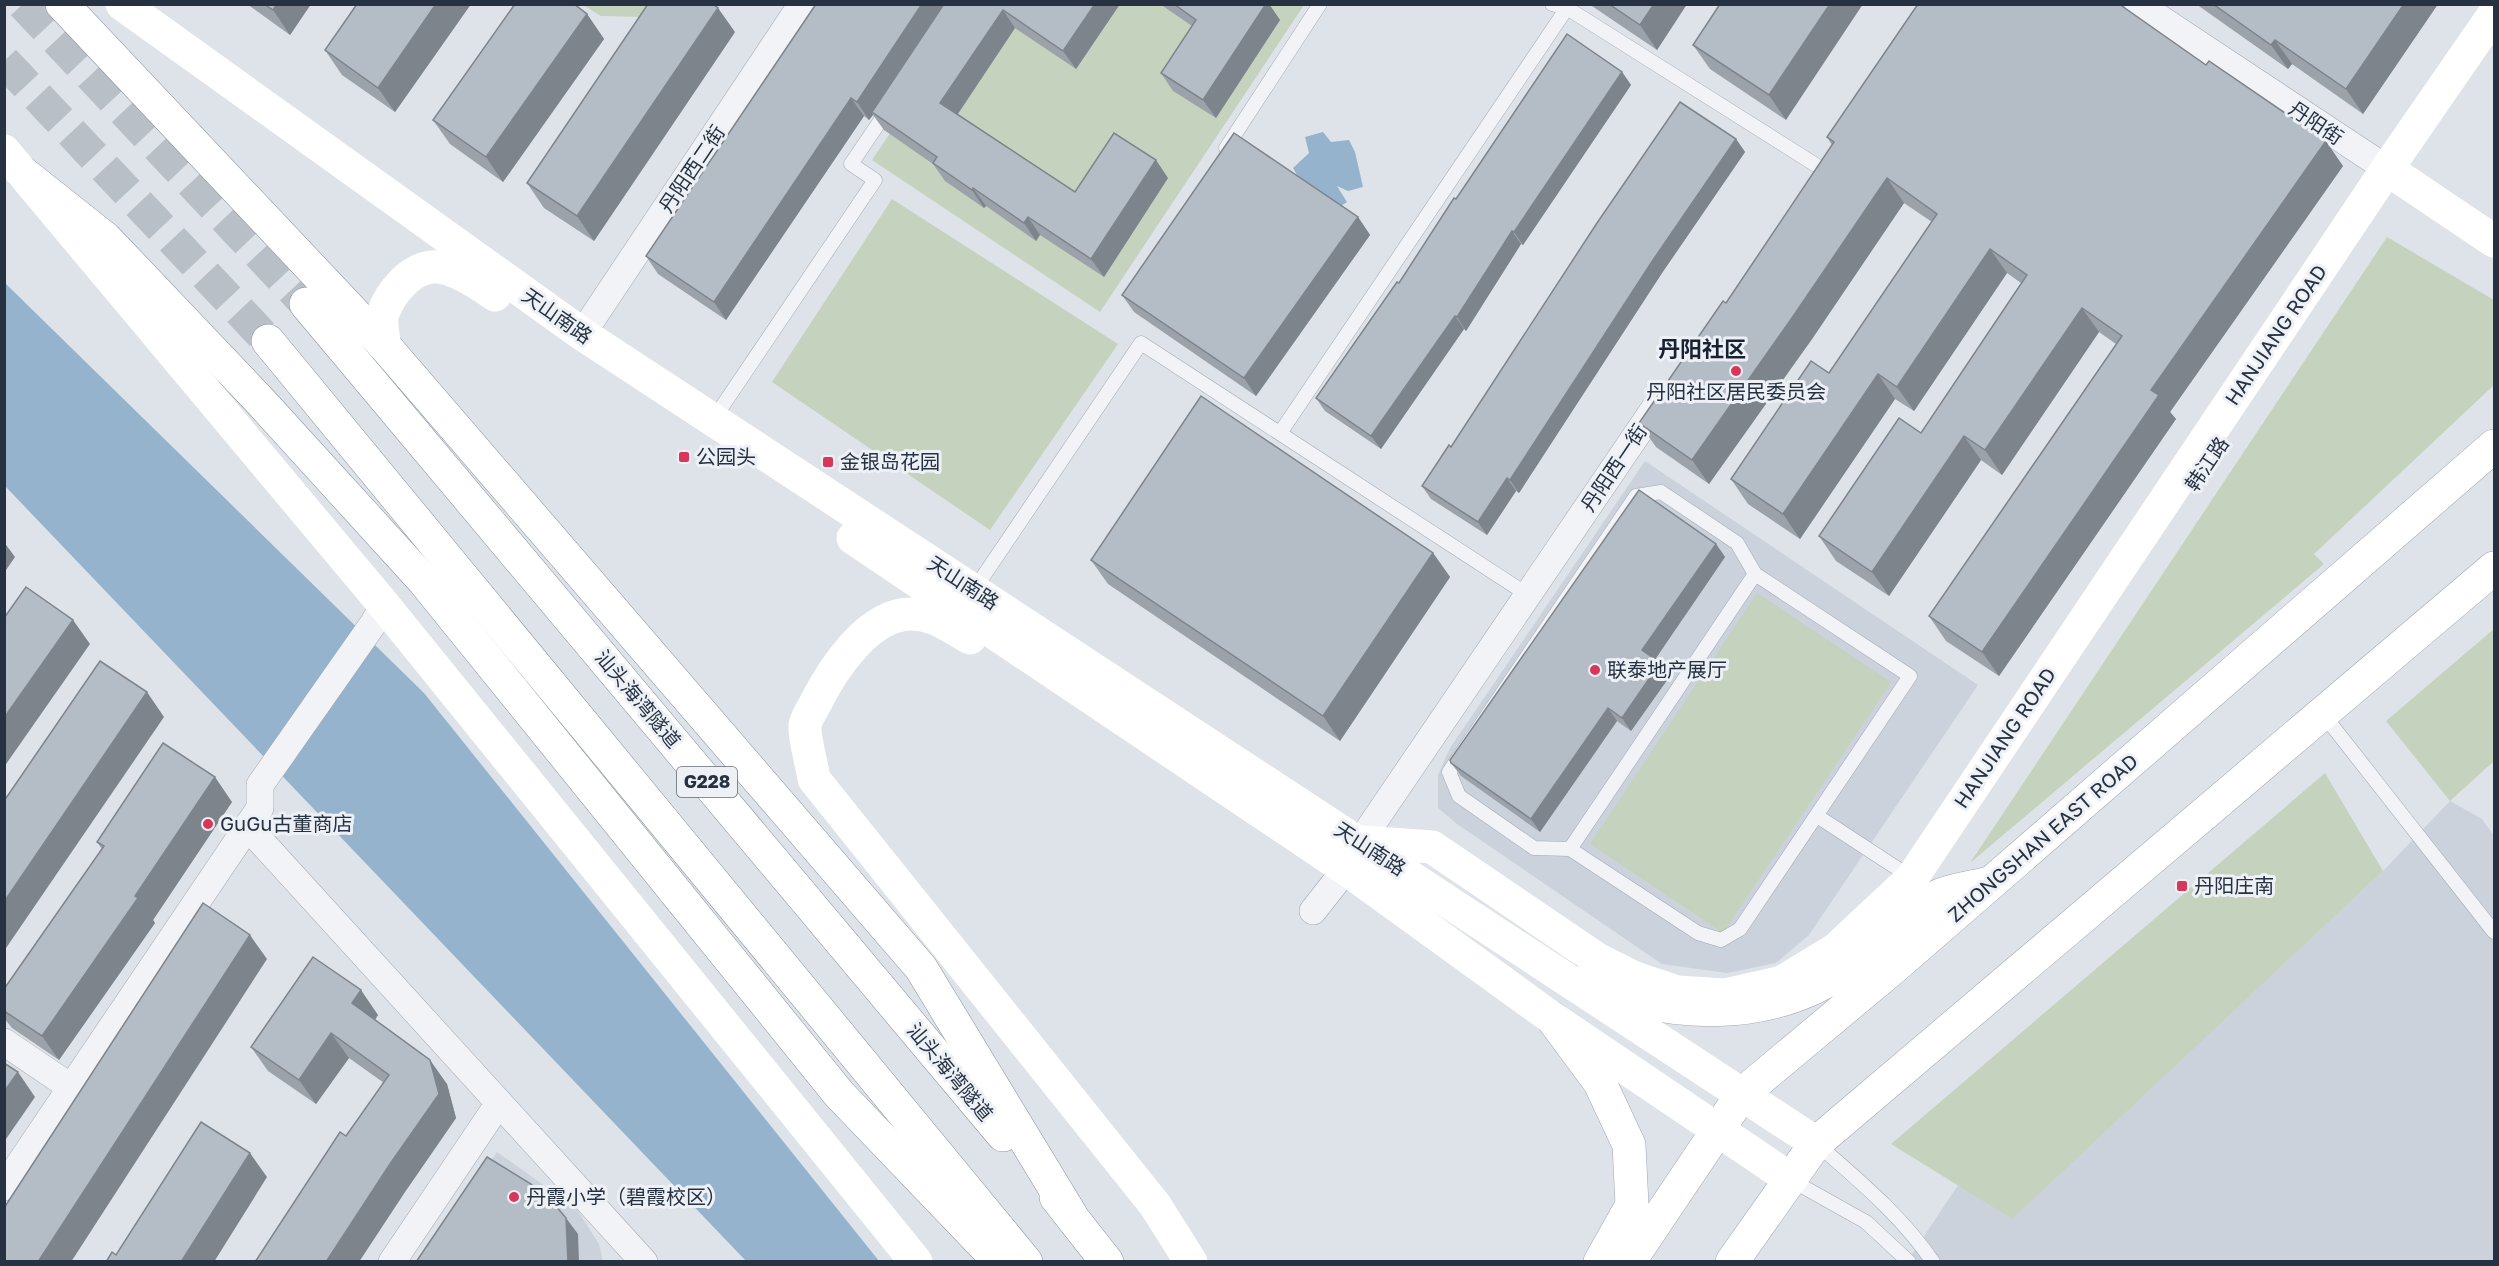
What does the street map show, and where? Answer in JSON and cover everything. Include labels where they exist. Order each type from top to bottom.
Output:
[{"type":"main road","points":[[62,4],[384,345],[921,968],[1071,1215]]},
{"type":"main road","name":"天山南路","points":[[122,4],[582,334],[974,590],[1353,855],[1552,1018],[1789,1179]]},
{"type":"main road","name":"HANJIANG ROAD","points":[[1912,878],[2394,174],[2494,14]]},
{"type":"main road","name":"韩江路","points":[[1912,878],[1949,844],[2394,174],[2494,43]]},
{"type":"main road","points":[[14,162],[379,614],[916,1262]]},
{"type":"main road","points":[[14,162],[106,239],[262,403],[416,573],[839,1094],[1000,1262]]},
{"type":"main road","name":"丹阳街","points":[[2394,174],[2494,242]]},
{"type":"main road","name":"天山南路","points":[[384,345],[383,314],[397,290],[414,272],[434,267],[468,277],[1101,705],[1353,855],[1574,982],[1816,1143]]},
{"type":"main road","name":"汕头海湾隧道","points":[[306,304],[1071,1215],[1107,1262]]},
{"type":"main road","name":"G228","points":[[268,341],[1026,1262]]},
{"type":"main road","name":"ZHONGSHAN EAST ROAD","points":[[1629,1262],[1742,1094],[1992,882],[2494,446]]},
{"type":"main road","points":[[1732,1262],[1816,1143],[2494,568]]},
{"type":"main road","points":[[1101,705],[1040,682],[940,620],[912,614],[894,617],[868,633],[846,654],[824,686],[805,724],[814,779],[1155,1205],[1191,1262]]},
{"type":"main road","points":[[1353,855],[1432,847],[1598,958],[1635,978],[1677,992],[1725,995],[1782,982],[1835,950],[1912,878]]},
{"type":"main road","points":[[1574,982],[1610,996],[1675,1009],[1714,1011],[1760,1006],[1806,993],[1854,964],[1937,896],[1992,882]]},
{"type":"main road","points":[[1552,1018],[1600,1083],[1629,1145],[1632,1205],[1600,1262]]},
{"type":"street","name":"丹阳西二街","points":[[582,334],[802,4]]},
{"type":"street","name":"丹阳街","points":[[2138,4],[2394,174]]},
{"type":"street","name":"丹阳西一街","points":[[1313,911],[1680,371]]},
{"type":"street","points":[[4,1187],[260,808],[260,785],[379,614]]},
{"type":"street","points":[[248,826],[644,1262]]},
{"type":"street","points":[[4,1042],[72,1088]]},
{"type":"street","points":[[392,1262],[499,1103]]},
{"type":"lane","points":[[1222,154],[1320,4]]},
{"type":"lane","points":[[1552,4],[1567,8],[1819,167]]},
{"type":"lane","points":[[1280,433],[1567,8]]},
{"type":"lane","points":[[713,420],[875,180],[851,164],[895,99]]},
{"type":"lane","points":[[974,590],[1141,343],[1528,595]]},
{"type":"lane","points":[[1661,492],[1737,543],[1755,574],[1910,676],[1817,816],[1740,929],[1721,940],[1698,933],[1570,849],[1534,848],[1459,796],[1449,772],[1636,496],[1661,492]]},
{"type":"lane","points":[[1570,849],[1755,574]]},
{"type":"lane","points":[[2323,714],[2494,932]]},
{"type":"lane","points":[[1817,816],[1912,878]]},
{"type":"lane","points":[[1816,1143],[1882,1201],[1919,1242],[1933,1262]]},
{"type":"lane","points":[[1789,1179],[1866,1222],[1909,1262]]},
{"type":"shaded area","points":[[1645,461],[1978,685],[1809,935],[1776,963],[1727,973],[1662,964],[1457,824],[1438,808],[1438,775],[1450,748]]},
{"type":"shaded area","points":[[2450,801],[2482,819],[2494,836],[2494,1261],[1907,1262],[1958,1185],[2012,1218],[2383,871]]},
{"type":"shaded area","name":"丹霞小学（碧霞校区）","points":[[497,1152],[576,1208],[599,1244],[603,1261],[422,1262]]},
{"type":"green space","points":[[583,5],[650,5],[642,17],[601,16]]},
{"type":"green space","points":[[976,5],[1304,5],[1100,312],[872,160]]},
{"type":"green space","points":[[892,199],[1118,344],[990,530],[772,382]]},
{"type":"green space","points":[[2387,237],[2494,300],[2494,385],[2314,554],[2324,564],[1970,863]]},
{"type":"green space","points":[[1757,593],[1891,682],[1723,933],[1590,844]]},
{"type":"green space","points":[[2494,629],[2494,761],[2450,801],[2386,721]]},
{"type":"green space","points":[[2325,773],[2383,871],[2012,1219],[1891,1144]]},
{"type":"water","points":[[1323,132],[1331,142],[1349,140],[1355,152],[1363,187],[1348,191],[1337,186],[1347,202],[1322,218],[1293,168],[1309,153],[1305,137]]},
{"type":"water","points":[[5,283],[424,693],[879,1261],[746,1261],[5,486]]},
{"type":"building","points":[[264,4],[277,4],[273,10]]},
{"type":"building","points":[[357,4],[436,4],[378,88],[325,50]]},
{"type":"building","points":[[515,4],[574,4],[587,14],[486,157],[433,120]]},
{"type":"building","points":[[648,4],[713,4],[718,8],[577,216],[527,183]]},
{"type":"building","points":[[816,4],[922,4],[857,102],[851,98],[714,302],[646,256]]},
{"type":"building","points":[[944,4],[1095,4],[1063,51],[1003,10],[940,103],[1075,192],[1114,133],[1156,160],[1091,259],[1028,217],[1024,223],[973,188],[972,190],[933,163],[937,157],[872,112]]},
{"type":"building","points":[[1174,4],[1266,4],[1203,100],[1161,73],[1196,20]]},
{"type":"building","points":[[1609,4],[1654,4],[1640,25]]},
{"type":"building","points":[[1720,4],[1830,4],[1769,95],[1693,45]]},
{"type":"building","points":[[1918,4],[2119,4],[2206,65],[2209,61],[2326,141],[2151,390],[2159,395],[1982,652],[1929,616],[2122,336],[2082,308],[1985,450],[1964,436],[1872,572],[1819,536],[1899,418],[1921,433],[2027,275],[1990,249],[1897,387],[1878,374],[1783,514],[1731,479],[1811,361],[1829,373],[1937,214],[1887,178],[1692,460],[1639,423],[1723,301],[1726,303],[1834,142],[1827,137]]},
{"type":"building","points":[[2213,4],[2404,4],[2346,89],[2275,40],[2271,45]]},
{"type":"building","points":[[1567,34],[1622,72],[1514,232],[1512,231],[1457,317],[1455,316],[1371,436],[1316,398],[1397,282],[1399,283],[1454,198],[1456,199]]},
{"type":"building","points":[[1680,102],[1736,139],[1653,260],[1510,480],[1507,478],[1478,522],[1422,486],[1449,445],[1451,447],[1597,223]]},
{"type":"building","points":[[1234,133],[1358,217],[1244,378],[1122,295]]},
{"type":"building","points":[[1201,396],[1433,553],[1323,716],[1091,560]]},
{"type":"building","name":"联泰地产展厅","points":[[1639,490],[1716,544],[1642,650],[1660,663],[1622,718],[1608,708],[1531,819],[1451,763],[1450,760]]},
{"type":"building","points":[[26,587],[73,620],[4,718],[4,618]]},
{"type":"building","points":[[100,661],[147,692],[4,902],[4,801]]},
{"type":"building","points":[[163,743],[215,777],[135,896],[138,898],[42,1036],[4,1011],[4,989],[104,846],[97,842]]},
{"type":"building","points":[[203,903],[250,935],[38,1262],[4,1262],[4,1208]]},
{"type":"building","points":[[313,957],[361,990],[352,1003],[430,1060],[439,1094],[326,1262],[255,1262],[340,1132],[346,1136],[389,1075],[331,1033],[299,1080],[251,1047]]},
{"type":"building","points":[[4,1063],[18,1072],[4,1092]]},
{"type":"building","points":[[201,1122],[250,1153],[181,1262],[106,1262],[112,1252],[116,1255]]},
{"type":"building","name":"丹霞小学（碧霞校区）","points":[[487,1157],[531,1184],[550,1199],[566,1218],[568,1262],[416,1262]]},
{"type":"tunnel","points":[[23,4],[306,304]]},
{"type":"tunnel","points":[[4,61],[268,341]]},
{"type":"place","name":"丹阳社区居民委员会","points":[[1736,371]]},
{"type":"place","name":"公园头","points":[[684,457]]},
{"type":"place","name":"金银岛花园","points":[[828,462]]},
{"type":"place","name":"联泰地产展厅","points":[[1595,670]]},
{"type":"place","name":"GuGu古董商店","points":[[208,824]]},
{"type":"place","name":"丹阳庄南","points":[[2182,886]]},
{"type":"place","name":"丹霞小学（碧霞校区）","points":[[514,1197]]},
{"type":"district","name":"丹阳社区","points":[[1702,349]]}]
